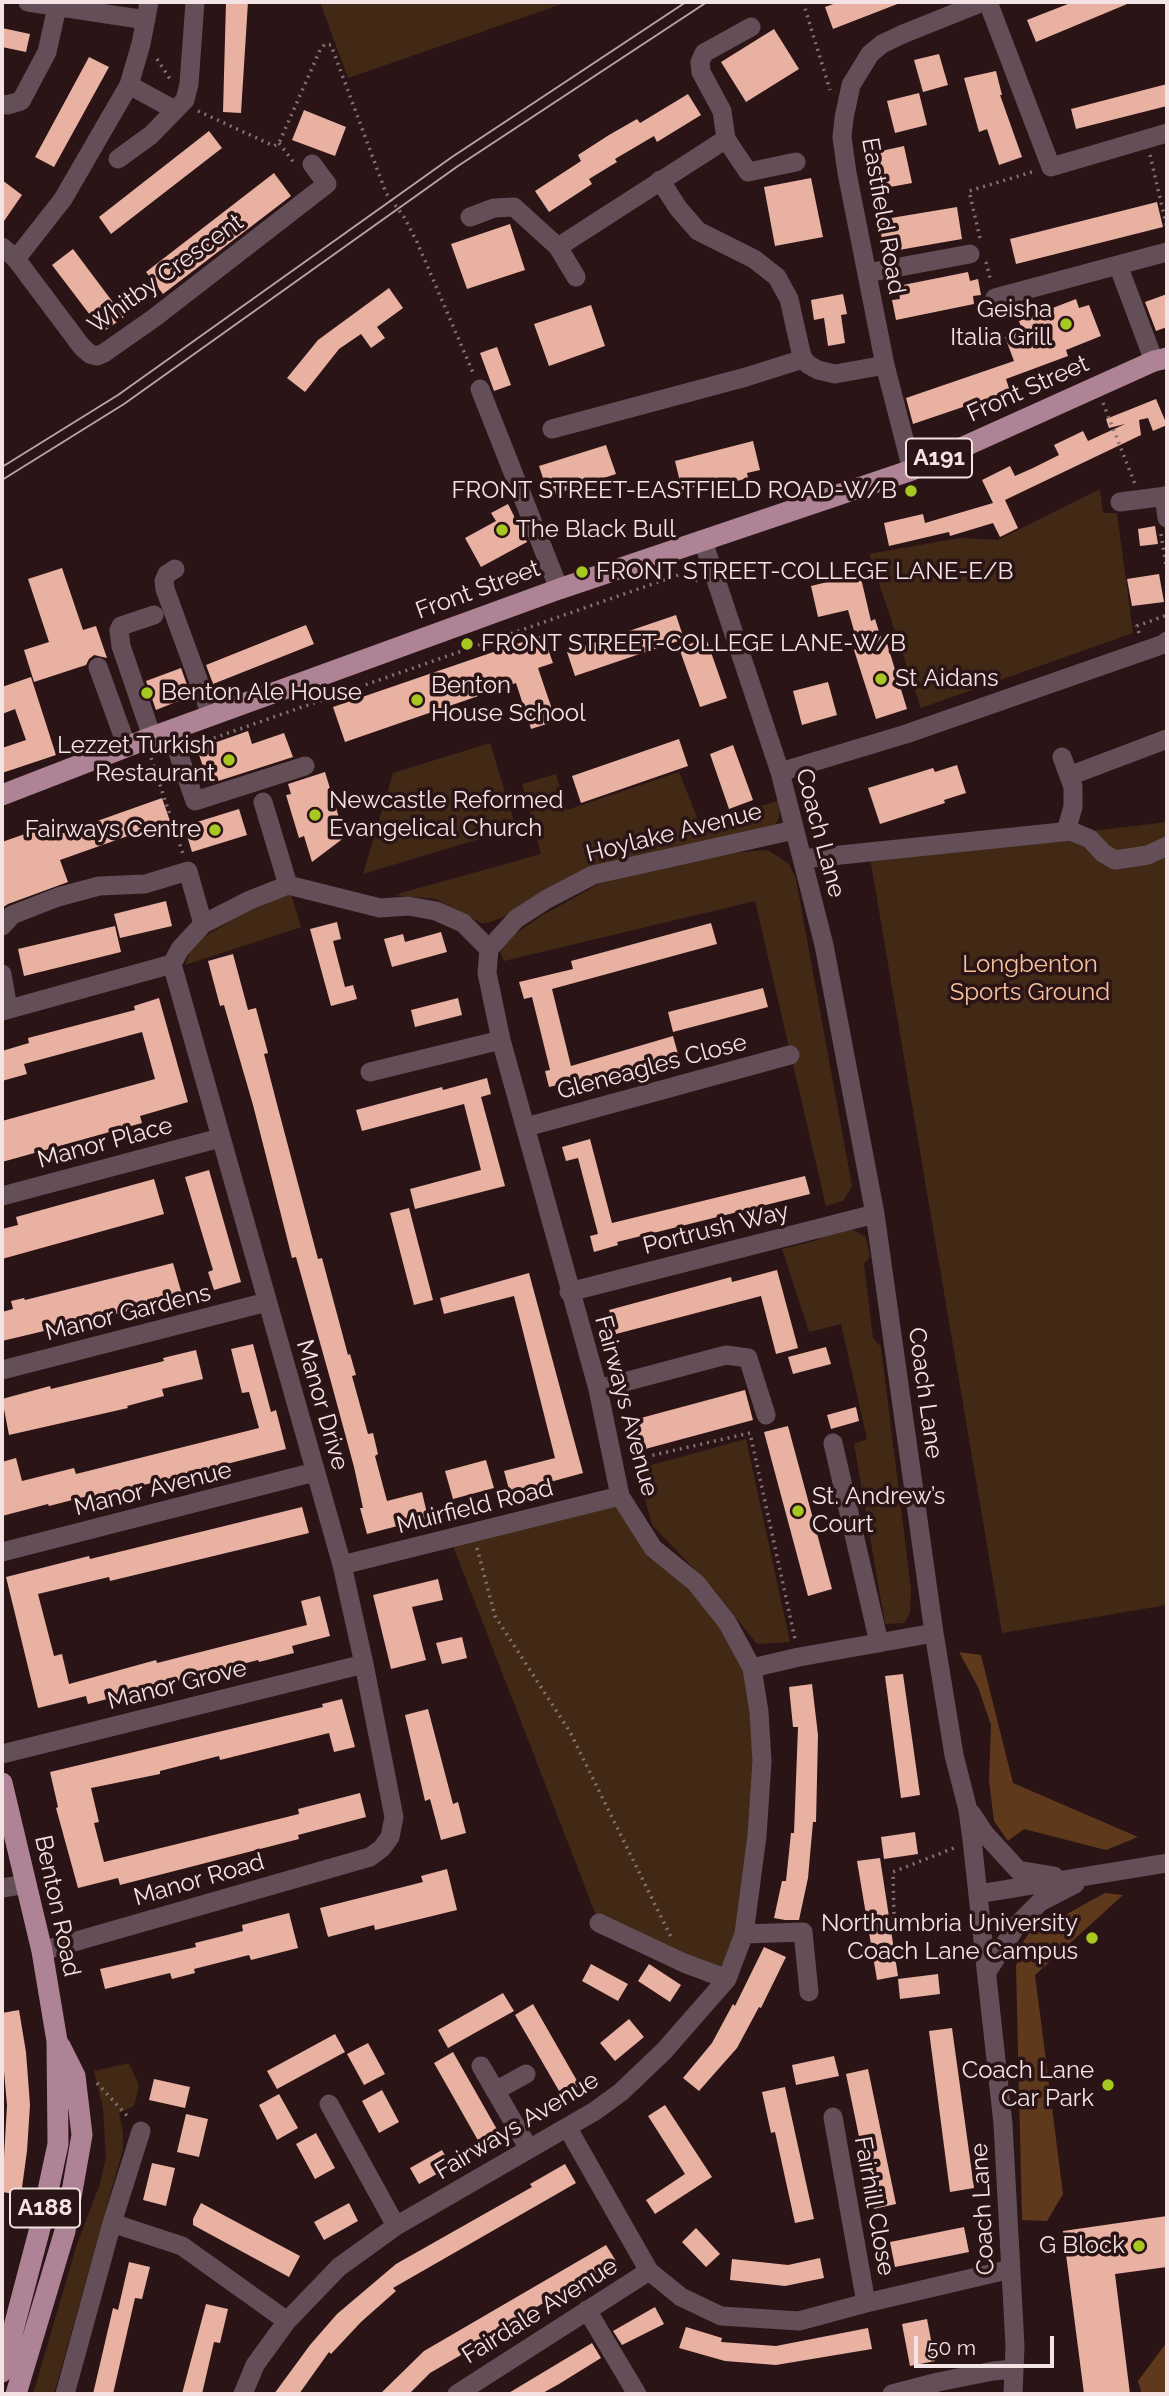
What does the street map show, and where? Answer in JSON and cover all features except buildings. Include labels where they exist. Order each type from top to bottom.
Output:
[{"type":"main road","name":"Front Street","points":[[2,795],[148,746],[211,715],[559,589],[912,471],[1161,360]]},
{"type":"main road","name":"Benton Road","points":[[2,1783],[42,1951],[57,2041],[58,2144],[40,2228],[2,2372]]},
{"type":"main road","name":"Benton Road","points":[[16,2394],[65,2231],[82,2135],[75,2076],[57,2041]]},
{"type":"street","points":[[9,253],[63,199],[129,85],[148,11],[57,7],[27,2]]},
{"type":"street","points":[[118,159],[151,135],[180,105],[190,84],[195,2]]},
{"type":"street","name":"Eastfield Road","points":[[912,471],[885,365],[842,137],[851,85],[870,54],[882,44],[903,34],[983,2]]},
{"type":"street","points":[[988,2],[1051,167],[1167,133]]},
{"type":"street","points":[[2,104],[21,102],[47,52],[57,7]]},
{"type":"street","points":[[751,27],[705,53],[700,62],[701,72],[722,111],[726,139],[748,172],[796,162]]},
{"type":"street","points":[[129,85],[180,105]]},
{"type":"street","points":[[558,247],[726,139]]},
{"type":"street","name":"Whitby Crescent","points":[[9,253],[82,347],[97,356],[154,318],[327,184],[312,164]]},
{"type":"street","points":[[660,180],[678,208],[698,231],[754,259],[777,278],[789,299],[803,359],[818,370],[835,374],[885,365]]},
{"type":"street","points":[[470,217],[494,208],[514,207],[558,247],[576,277]]},
{"type":"street","points":[[995,298],[1167,252]]},
{"type":"street","points":[[867,272],[970,254]]},
{"type":"street","points":[[1118,265],[1161,360]]},
{"type":"street","points":[[551,429],[803,359]]},
{"type":"street","points":[[480,389],[559,589]]},
{"type":"street","points":[[1120,502],[1166,496],[1167,518]]},
{"type":"street","name":"Coach Lane","points":[[703,541],[780,772],[824,945],[875,1214],[934,1633],[954,1755],[968,1810],[972,1840],[1003,2124],[1011,2269],[1013,2394]]},
{"type":"street","points":[[175,569],[167,574],[164,589],[211,715]]},
{"type":"street","points":[[148,746],[119,630],[121,626],[154,615]]},
{"type":"street","points":[[780,772],[906,734],[1167,641]]},
{"type":"street","points":[[98,667],[148,746],[177,751],[195,801],[305,766]]},
{"type":"street","points":[[1066,831],[1073,807],[1073,786],[1065,766],[1167,739]]},
{"type":"street","points":[[263,802],[288,885]]},
{"type":"street","name":"Hoylake Avenue","points":[[489,948],[516,919],[593,875],[794,830]]},
{"type":"street","points":[[802,859],[1066,831],[1090,839],[1103,853],[1115,860],[1148,855],[1167,846]]},
{"type":"street","points":[[2,926],[12,915],[58,897],[99,886],[145,884],[193,869],[203,924]]},
{"type":"street","points":[[2,974],[5,1010],[172,964],[180,949],[203,924],[250,900],[288,885],[380,908],[408,906],[436,911],[463,923],[489,948]]},
{"type":"street","name":"Fairways Avenue","points":[[243,2394],[255,2365],[286,2321],[340,2267],[396,2226],[595,2111],[621,2092],[664,2051],[727,1979],[744,1934],[757,1836],[762,1761],[759,1712],[752,1668],[727,1622],[696,1583],[653,1548],[620,1496],[598,1389],[501,1040],[487,973],[489,948]]},
{"type":"street","name":"Manor Drive","points":[[172,964],[342,1565],[364,1664],[394,1817],[390,1836],[382,1848],[370,1857]]},
{"type":"street","points":[[370,1072],[501,1040]]},
{"type":"street","name":"Gleneagles Close","points":[[526,1127],[790,1055]]},
{"type":"street","name":"Manor Place","points":[[2,1196],[220,1138]]},
{"type":"street","name":"Portrush Way","points":[[569,1292],[875,1214]]},
{"type":"street","name":"Manor Gardens","points":[[2,1370],[267,1302]]},
{"type":"street","points":[[598,1389],[726,1355],[748,1359],[766,1415]]},
{"type":"street","points":[[833,1443],[879,1643]]},
{"type":"street","name":"Manor Avenue","points":[[2,1552],[315,1472]]},
{"type":"street","name":"Muirfield Road","points":[[342,1565],[620,1496]]},
{"type":"street","points":[[752,1668],[934,1633]]},
{"type":"street","name":"Manor Grove","points":[[2,1754],[364,1664]]},
{"type":"street","points":[[968,1810],[985,1834],[1018,1870],[1048,1876],[1091,1876]]},
{"type":"street","name":"Manor Road","points":[[42,1951],[370,1857]]},
{"type":"street","points":[[978,1894],[1167,1863]]},
{"type":"street","points":[[987,1972],[1017,1926],[1040,1902],[1091,1876]]},
{"type":"street","points":[[2,1888],[27,1884]]},
{"type":"street","points":[[599,1923],[684,1963],[727,1979]]},
{"type":"street","points":[[744,1934],[803,1932],[809,1992]]},
{"type":"street","points":[[481,2066],[529,2150]]},
{"type":"street","points":[[495,2091],[526,2074]]},
{"type":"street","points":[[329,2104],[396,2226]]},
{"type":"street","name":"Fairhill Close","points":[[833,2117],[866,2303]]},
{"type":"street","points":[[567,2127],[649,2271],[681,2297],[721,2316],[799,2321],[1011,2269]]},
{"type":"street","points":[[65,2394],[112,2223],[141,2131]]},
{"type":"street","points":[[112,2223],[182,2246],[286,2321]]},
{"type":"street","name":"Fairdale Avenue","points":[[457,2394],[649,2271]]},
{"type":"street","points":[[587,2310],[637,2394]]},
{"type":"street","points":[[892,2394],[952,2379],[1014,2369]]},
{"type":"path","points":[[803,2],[831,94],[847,105]]},
{"type":"path","points":[[141,44],[158,60],[180,105],[198,110],[274,146],[279,143],[320,50],[325,44],[331,45],[386,193],[404,217],[417,242],[480,389]]},
{"type":"path","points":[[1146,139],[1167,228]]},
{"type":"path","points":[[969,191],[1051,167]]},
{"type":"path","points":[[1096,387],[1142,499]]},
{"type":"path","points":[[177,751],[681,574],[700,582]]},
{"type":"path","points":[[148,746],[193,869]]},
{"type":"path","points":[[613,1465],[750,1433],[799,1657]]},
{"type":"path","points":[[472,1533],[495,1616],[570,1732],[684,1963]]},
{"type":"path","points":[[803,1932],[894,1918],[893,1872],[972,1840]]},
{"type":"path","points":[[94,2081],[141,2131]]},
{"type":"path","points":[[2,2212],[11,2213],[16,2205],[30,2204]]},
{"type":"green space","points":[[320,2],[568,2],[348,78]]},
{"type":"green space","points":[[1100,489],[1103,513],[1117,513],[1133,633],[921,708],[869,554],[959,538],[998,540]]},
{"type":"green space","points":[[490,743],[516,828],[363,874],[393,773]]},
{"type":"green space","points":[[679,772],[700,825],[780,800],[779,818],[772,829],[639,856],[574,874],[503,917],[488,923],[481,923],[436,899],[394,895],[541,854],[522,784],[556,774],[567,810]]},
{"type":"green space","name":"Longbenton Sports Ground","points":[[1167,822],[1167,1605],[1002,1633],[870,858]]},
{"type":"green space","points":[[768,850],[789,864],[796,879],[852,1186],[843,1201],[826,1206],[755,901],[504,961],[499,949],[509,938],[541,916],[599,884],[720,854]]},
{"type":"green space","points":[[290,891],[301,927],[185,965],[192,944],[246,912]]},
{"type":"green space","points":[[848,1227],[866,1237],[870,1257],[864,1264],[873,1338],[881,1347],[911,1589],[910,1613],[904,1623],[885,1624],[854,1444],[867,1439],[841,1324],[809,1332],[782,1249],[819,1240],[828,1231]]},
{"type":"green space","points":[[746,1439],[790,1642],[757,1644],[716,1592],[652,1525],[637,1469]]},
{"type":"green space","points":[[620,1496],[696,1583],[752,1668],[757,1836],[727,1979],[599,1923],[450,1538]]},
{"type":"green space","points":[[129,2063],[139,2086],[134,2106],[119,2113],[123,2149],[54,2394],[33,2394],[77,2244],[100,2184],[106,2156],[103,2108],[94,2071]]},
{"type":"shaded area","points":[[959,1652],[981,1655],[1013,1783],[1138,1837],[1106,1850],[1024,1829],[1008,1841],[994,1821],[989,1781],[991,1725],[978,1687]]},
{"type":"shaded area","points":[[1105,1893],[1123,1895],[1035,1975],[1063,2194],[1047,2221],[1022,2220],[1016,1966],[1023,1942],[1037,1922],[1054,1921]]},
{"type":"shaded area","points":[[1167,2342],[1167,2394],[1142,2394],[1138,2381]]},
{"type":"tram line","points":[[2,467],[118,395],[452,157],[686,2]]},
{"type":"tram line","points":[[2,480],[124,404],[458,166],[707,2]]},
{"type":"place","name":"Geisha Italia Grill","points":[[1066,324]]},
{"type":"place","name":"FRONT STREET-EASTFIELD ROAD-W/B","points":[[911,491]]},
{"type":"place","name":"The Black Bull","points":[[502,530]]},
{"type":"place","name":"FRONT STREET-COLLEGE LANE-E/B","points":[[582,572]]},
{"type":"place","name":"FRONT STREET-COLLEGE LANE-W/B","points":[[467,644]]},
{"type":"place","name":"St Aidans","points":[[881,679]]},
{"type":"place","name":"Benton Ale House","points":[[147,693]]},
{"type":"place","name":"Benton House School","points":[[417,700]]},
{"type":"place","name":"Lezzet Turkish Restaurant","points":[[229,760]]},
{"type":"place","name":"Newcastle Reformed Evangelical Church","points":[[315,815]]},
{"type":"place","name":"Fairways Centre","points":[[215,830]]},
{"type":"place","name":"St. Andrew’s Court","points":[[798,1511]]},
{"type":"place","name":"Northumbria University Coach Lane Campus","points":[[1092,1938]]},
{"type":"place","name":"Coach Lane Car Park","points":[[1108,2085]]},
{"type":"place","name":"G Block","points":[[1139,2246]]}]
